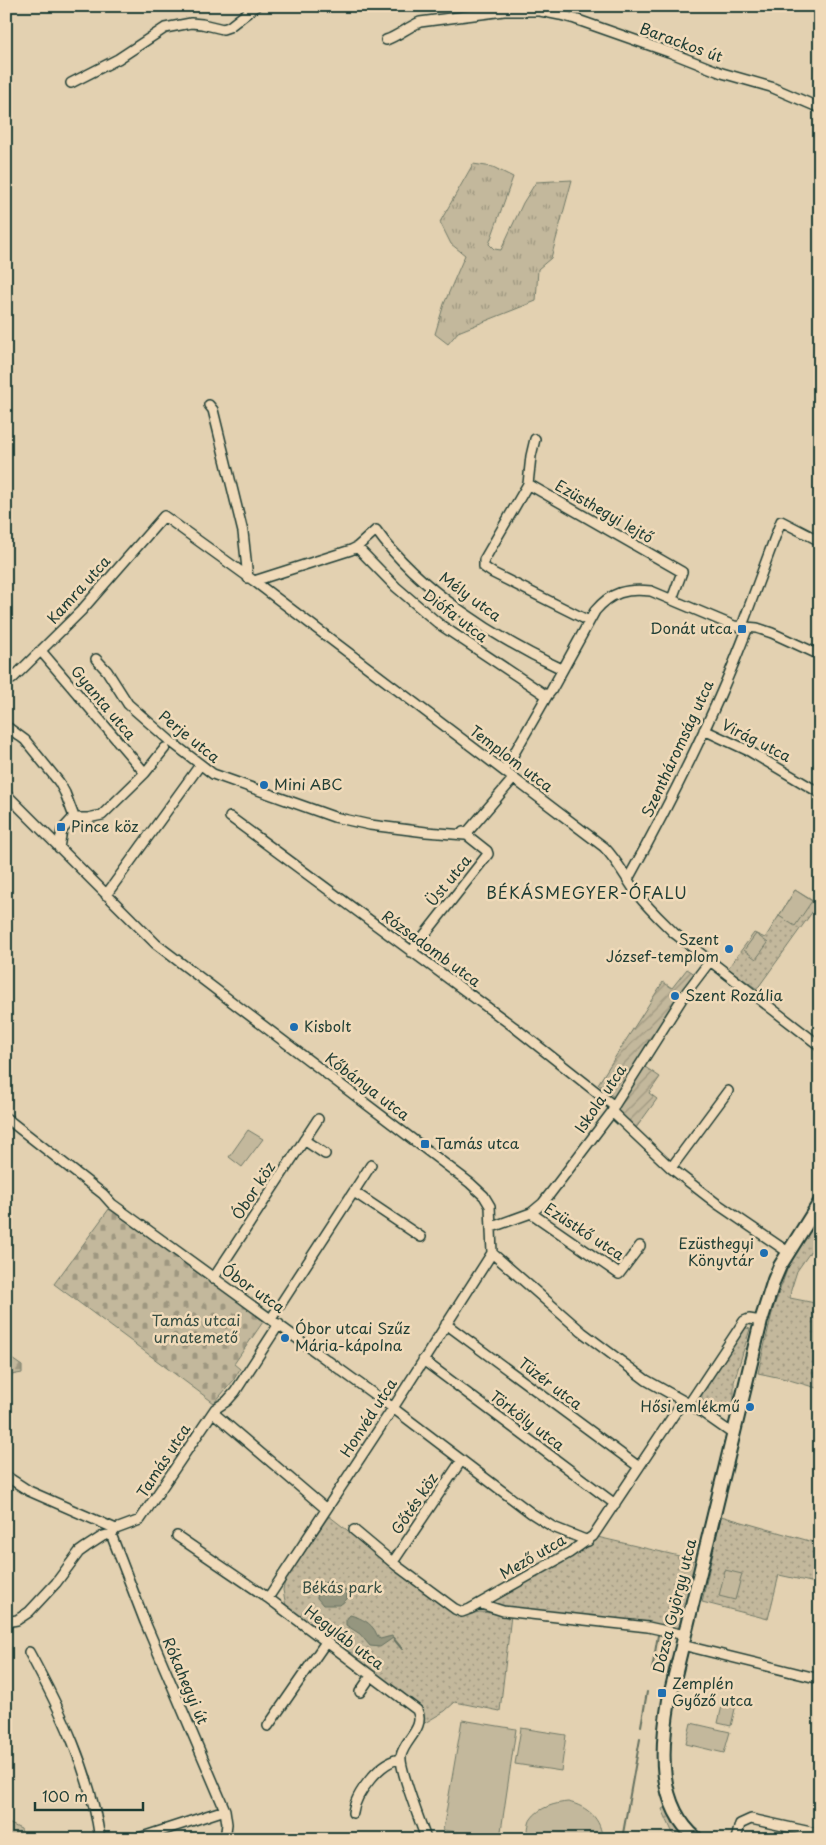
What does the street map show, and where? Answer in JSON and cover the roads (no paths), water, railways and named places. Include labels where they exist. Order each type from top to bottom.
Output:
[{"type":"street","points":[[70,83],[118,59],[165,28],[191,23],[223,29],[229,27],[256,6]]},
{"type":"street","name":"Barackos út","points":[[386,40],[420,22],[504,11],[540,11],[575,19],[722,73],[770,87],[820,108]]},
{"type":"street","points":[[209,405],[213,410],[243,532],[251,579],[357,547]]},
{"type":"street","points":[[536,439],[531,456],[528,484],[484,560],[484,566],[493,573],[589,621]]},
{"type":"street","name":"Ezüsthegyi lejtő","points":[[528,484],[682,572],[672,599]]},
{"type":"street","name":"Templom utca","points":[[164,516],[251,579],[604,847],[614,858],[637,894],[654,914],[710,962],[820,1046]]},
{"type":"street","name":"Kamra utca","points":[[12,679],[80,611],[164,516]]},
{"type":"street","name":"Szentháromság utca","points":[[628,879],[666,811],[704,730],[781,521],[820,541]]},
{"type":"street","name":"Mély utca","points":[[357,547],[376,530],[399,558],[440,594],[508,642],[562,669]]},
{"type":"street","name":"Diófa utca","points":[[357,547],[396,587],[439,624],[547,696]]},
{"type":"street","points":[[504,771],[547,696],[552,691],[589,621],[603,602],[620,592],[651,591],[741,626],[772,633],[820,655]]},
{"type":"street","name":"Gyanta utca","points":[[41,651],[145,773]]},
{"type":"street","name":"Perje utca","points":[[96,659],[107,671],[128,704],[212,774],[334,817],[370,825],[426,832],[464,834]]},
{"type":"street","points":[[6,726],[25,740],[59,782],[72,811],[72,818],[62,830],[59,848]]},
{"type":"street","name":"Virág utca","points":[[704,730],[757,755],[820,793]]},
{"type":"street","points":[[72,818],[88,818],[102,815],[145,773],[165,748]]},
{"type":"street","points":[[106,895],[200,765]]},
{"type":"street","points":[[464,834],[513,779]]},
{"type":"street","name":"Kőbánya utca","points":[[6,794],[156,944],[184,967],[398,1126],[484,1196],[489,1204],[492,1227],[492,1252]]},
{"type":"street","name":"Rózsadomb utca","points":[[230,817],[514,1027],[613,1109],[672,1168],[716,1203],[788,1252]]},
{"type":"street","name":"Üst utca","points":[[411,952],[488,854],[487,851],[464,834]]},
{"type":"street","name":"Iskola utca","points":[[492,1227],[531,1213],[543,1203],[613,1109],[685,994],[710,962]]},
{"type":"street","points":[[672,1168],[728,1091]]},
{"type":"street","name":"Óbor utca","points":[[6,1118],[112,1204],[393,1408],[543,1522],[588,1541]]},
{"type":"street","name":"Óbor köz","points":[[213,1278],[318,1119]]},
{"type":"street","points":[[304,1140],[325,1154]]},
{"type":"street","points":[[271,1319],[371,1165]]},
{"type":"street","points":[[354,1192],[421,1237]]},
{"type":"street","name":"Dózsa György utca","points":[[697,1839],[682,1825],[674,1809],[667,1787],[663,1762],[666,1719],[761,1320],[774,1280],[788,1252],[820,1202]]},
{"type":"street","name":"Ezüstkő utca","points":[[531,1213],[619,1274],[640,1246]]},
{"type":"street","points":[[492,1252],[582,1332],[646,1380],[686,1403],[733,1434]]},
{"type":"street","name":"Honvéd utca","points":[[268,1598],[393,1408],[492,1252]]},
{"type":"street","name":"Mező utca","points":[[354,1530],[455,1609],[462,1612],[480,1604],[588,1541],[593,1536],[639,1467],[744,1321],[749,1319],[761,1320]]},
{"type":"street","name":"Tamás utca","points":[[6,1622],[17,1620],[29,1612],[56,1583],[79,1552],[94,1541],[135,1523],[145,1515],[215,1409],[227,1401],[235,1392],[279,1324]]},
{"type":"street","name":"Tüzér utca","points":[[446,1324],[639,1467]]},
{"type":"street","name":"Törköly utca","points":[[423,1360],[615,1504]]},
{"type":"street","points":[[215,1409],[216,1415],[326,1509]]},
{"type":"street","name":"Gőtés köz","points":[[393,1562],[461,1461]]},
{"type":"street","points":[[6,1476],[29,1491],[113,1532]]},
{"type":"street","name":"Rókahegyi út","points":[[113,1532],[145,1622],[225,1810],[227,1824],[225,1839]]},
{"type":"street","name":"Hegyláb utca","points":[[177,1536],[268,1598],[412,1706],[419,1714],[419,1724],[406,1744],[401,1759]]},
{"type":"street","points":[[480,1604],[505,1611],[662,1628],[684,1640],[820,1679]]},
{"type":"street","points":[[268,1726],[326,1642]]},
{"type":"street","points":[[29,1652],[71,1737],[88,1786],[100,1839]]},
{"type":"street","points":[[360,1692],[372,1676]]},
{"type":"street","points":[[354,1812],[358,1796],[380,1769],[394,1760],[401,1759],[426,1839]]},
{"type":"street","points":[[136,1839],[225,1810]]},
{"type":"street","points":[[736,1839],[740,1824],[751,1819],[820,1834]]},
{"type":"waterway","points":[[652,1670],[658,1635]]},
{"type":"waterway","points":[[393,1638],[402,1649]]},
{"type":"waterway","points":[[641,1726],[647,1692]]},
{"type":"waterway","points":[[622,1839],[640,1739]]},
{"type":"place","name":"Donát utca","points":[[742,629]]},
{"type":"place","name":"Mini ABC","points":[[264,785]]},
{"type":"place","name":"Pince köz","points":[[61,827]]},
{"type":"place","name":"Szent József-templom","points":[[729,949]]},
{"type":"place","name":"Szent Rozália","points":[[675,996]]},
{"type":"place","name":"Kisbolt","points":[[294,1027]]},
{"type":"place","name":"Tamás utca","points":[[425,1144]]},
{"type":"place","name":"Ezüsthegyi Könyvtár","points":[[764,1253]]},
{"type":"place","name":"Óbor utcai Szűz Mária-kápolna","points":[[285,1338]]},
{"type":"place","name":"Hősi emlékmű","points":[[750,1407]]},
{"type":"place","name":"Zemplén Győző utca","points":[[662,1693]]},
{"type":"district","name":"BÉKÁSMEGYER-ÓFALU","points":[[587,893]]},
{"type":"park label","name":"Tamás utcai urnatemető","points":[[196,1330]]},
{"type":"park label","name":"Békás park","points":[[342,1588]]}]
